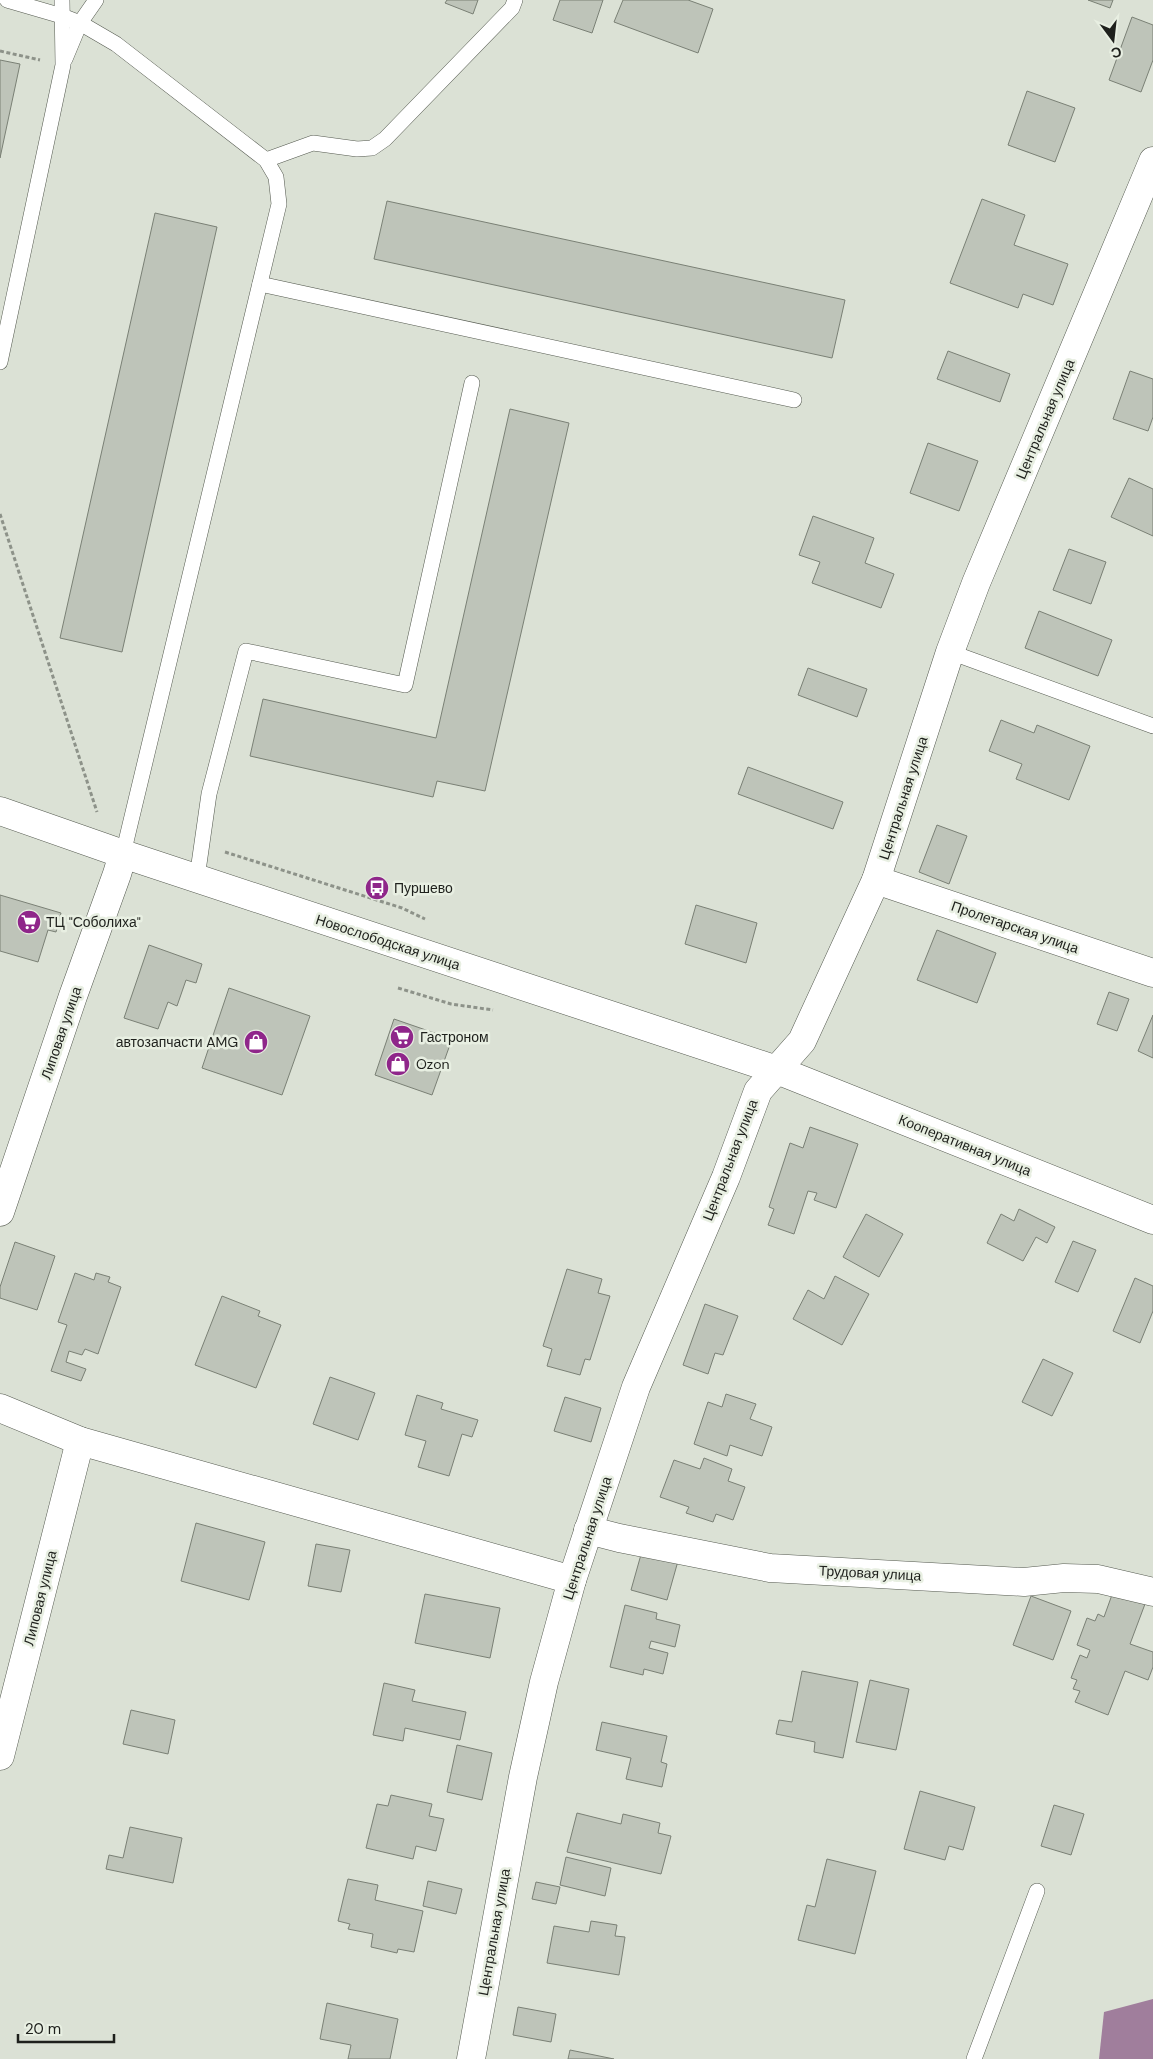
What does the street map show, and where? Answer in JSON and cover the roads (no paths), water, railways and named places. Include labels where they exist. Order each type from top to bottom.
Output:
[{"type":"street","name":"Центральная улица","points":[[471,2059],[523,1777],[544,1682],[572,1580],[636,1387],[726,1177],[758,1091],[802,1041],[876,880],[950,652],[976,583],[1153,161]]},
{"type":"street","name":"Новослободская улица","points":[[0,811],[123,854],[777,1070]]},
{"type":"street","name":"Липовая улица","points":[[0,1212],[73,996],[118,874],[123,854]]},
{"type":"street","name":"Пролетарская улица","points":[[876,880],[1153,974]]},
{"type":"street","name":"Кооперативная улица","points":[[777,1070],[1153,1220]]},
{"type":"street","points":[[0,1408],[80,1441],[572,1580]]},
{"type":"street","name":"Липовая улица","points":[[0,1756],[80,1441]]},
{"type":"street","name":"Трудовая улица","points":[[588,1530],[770,1568],[1024,1582],[1064,1578],[1098,1579],[1153,1592]]},
{"type":"lane","points":[[7,0],[80,23],[116,44],[266,160],[276,178],[279,204],[123,854]]},
{"type":"lane","points":[[62,0],[63,65]]},
{"type":"lane","points":[[0,362],[63,65],[80,23],[96,0]]},
{"type":"lane","points":[[266,160],[313,142],[357,149],[372,148],[384,140],[512,8],[515,0]]},
{"type":"lane","points":[[260,284],[794,400]]},
{"type":"lane","points":[[197,878],[209,794],[246,650],[406,685],[472,383]]},
{"type":"lane","points":[[950,652],[1153,726]]},
{"type":"lane","points":[[974,2059],[1037,1891]]},
{"type":"place","name":"Пуршево","points":[[377,888]]},
{"type":"place","name":"ТЦ \"Соболиха\"","points":[[29,922]]},
{"type":"place","name":"Гастроном","points":[[402,1037]]},
{"type":"place","name":"автозапчасти AMG","points":[[256,1042]]},
{"type":"place","name":"Ozon","points":[[398,1064]]}]
